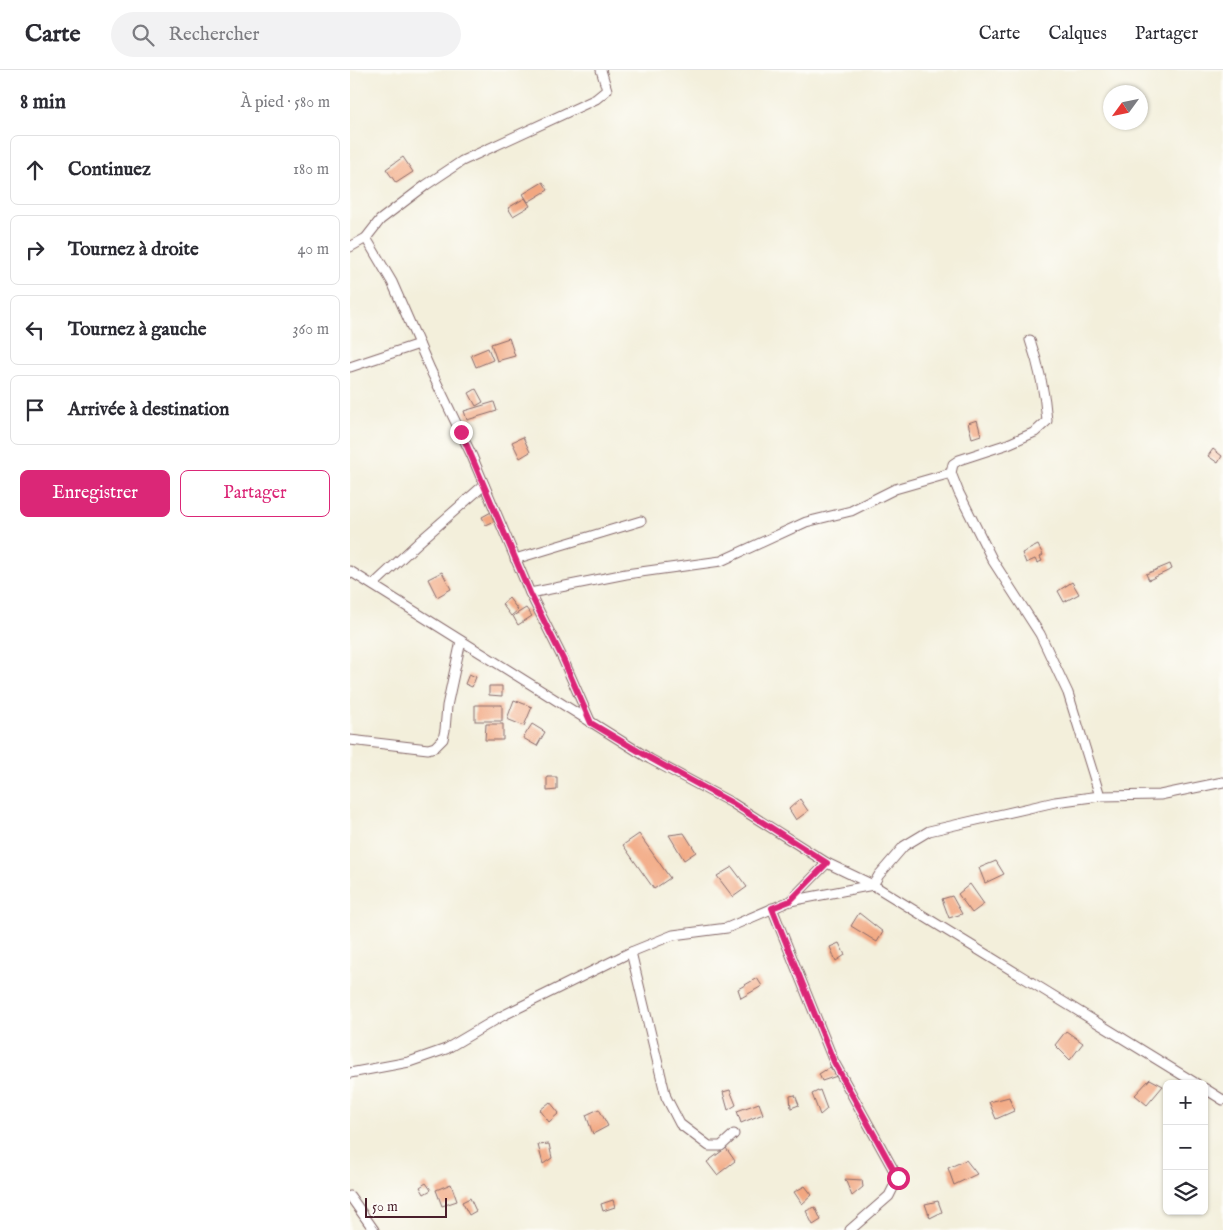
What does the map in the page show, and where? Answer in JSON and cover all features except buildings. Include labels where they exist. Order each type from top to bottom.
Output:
[{"type":"street","points":[[350,247],[366,238],[380,220],[426,185],[462,161],[596,99],[607,90],[601,70]]},
{"type":"street","points":[[366,238],[392,282],[484,485],[530,593],[563,659],[591,723]]},
{"type":"street","points":[[1030,340],[1037,360],[1047,421],[1035,432],[1008,444],[959,460],[953,464],[951,473],[959,494],[993,561],[1040,634],[1068,692],[1100,796]]},
{"type":"street","points":[[350,367],[419,344]]},
{"type":"street","points":[[530,593],[626,574],[721,561],[806,522],[851,511],[895,490],[951,473]]},
{"type":"street","points":[[373,586],[419,542],[484,485]]},
{"type":"street","points":[[515,559],[641,521]]},
{"type":"street","points":[[350,572],[591,723],[732,803],[827,863],[873,885],[1190,1080]]},
{"type":"street","points":[[350,740],[428,749],[435,747],[443,739],[447,706],[461,640]]},
{"type":"street","points":[[350,1073],[409,1062],[446,1049],[502,1016],[631,952],[673,935],[727,928],[790,901],[873,885],[879,875],[904,846],[928,831],[1055,802],[1100,796],[1160,795],[1223,782]]},
{"type":"street","points":[[790,901],[827,863]]},
{"type":"street","points":[[772,908],[834,1062],[898,1178],[889,1196],[850,1230]]},
{"type":"street","points":[[631,952],[666,1096],[680,1124],[708,1146],[721,1146],[734,1134]]},
{"type":"street","points":[[1208,1091],[1223,1100]]},
{"type":"street","points":[[350,1196],[374,1230]]},
{"type":"route","points":[[461,432],[530,593],[563,659],[591,723],[732,803],[827,863],[790,901],[772,908],[834,1062],[898,1178]]}]
